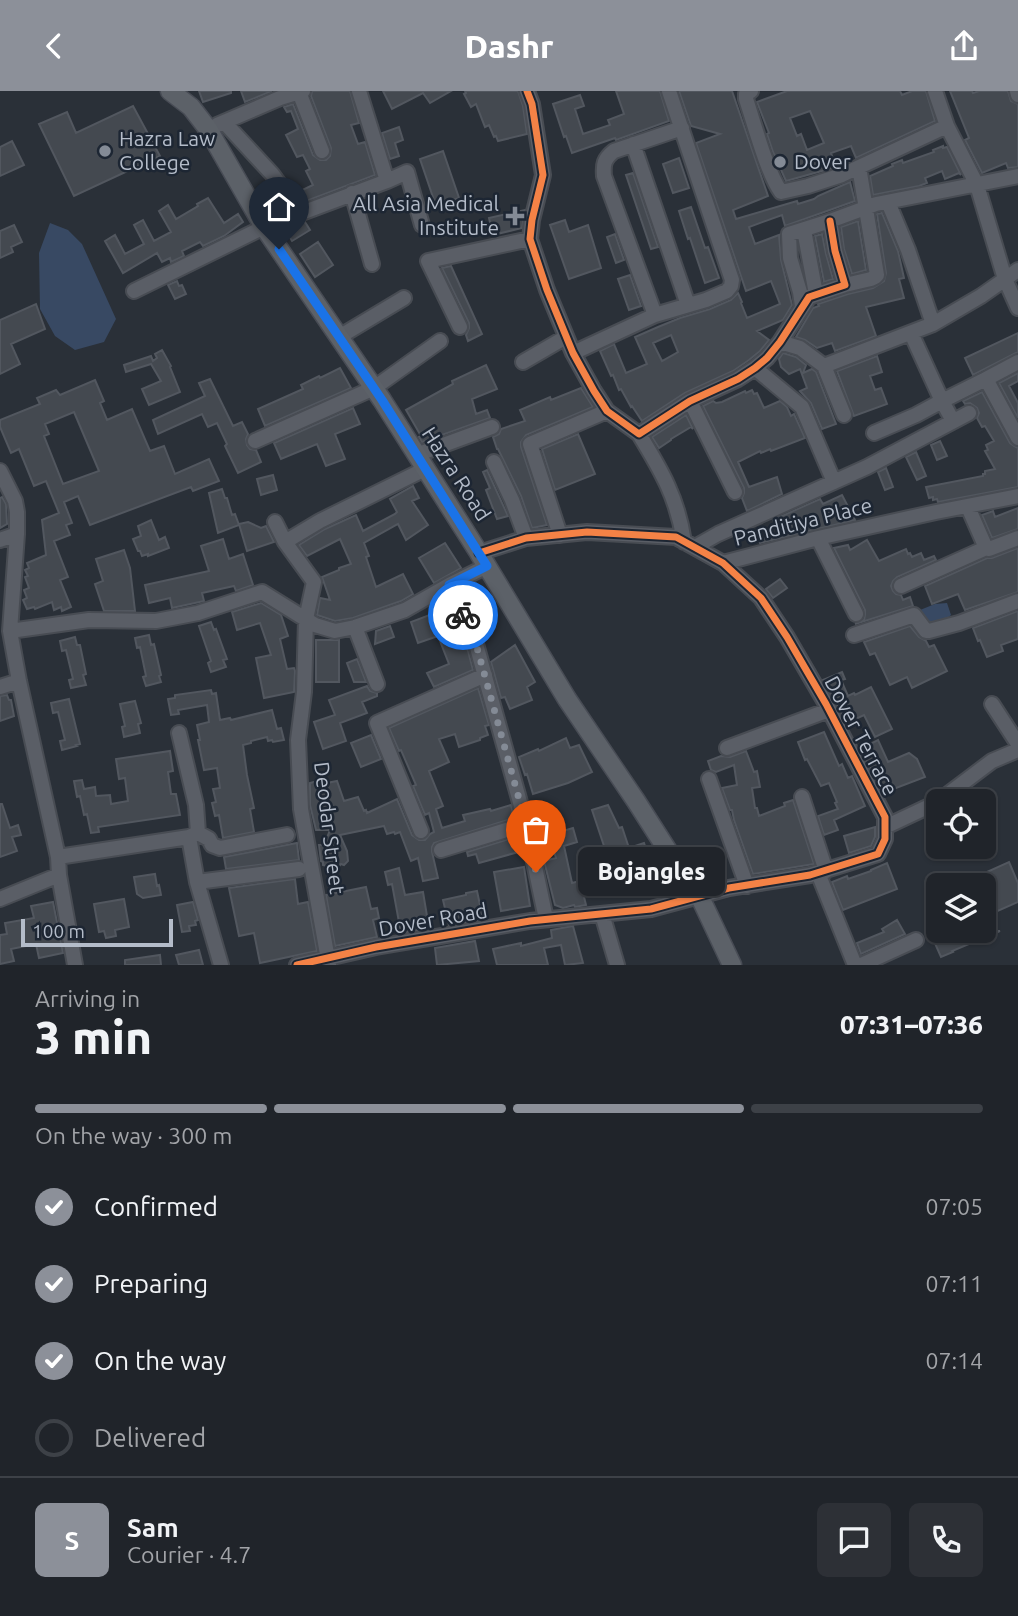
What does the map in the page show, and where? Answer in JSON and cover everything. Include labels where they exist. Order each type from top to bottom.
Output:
[{"type":"main road","name":"Hazra Road","points":[[170,91],[189,99],[216,125],[264,227],[374,389],[483,559],[568,699],[688,884],[699,895],[732,965]]},
{"type":"street","points":[[297,215],[272,174],[216,125],[279,94],[301,91],[322,151]]},
{"type":"street","points":[[359,91],[387,181]]},
{"type":"street","points":[[527,91],[532,104],[542,175],[530,239],[547,290],[573,353],[594,391],[607,411],[634,430],[666,479],[689,544],[718,534],[867,467],[969,413]]},
{"type":"street","points":[[573,353],[655,315],[727,291],[731,286],[732,279],[669,91]]},
{"type":"street","points":[[751,91],[746,94],[746,99],[770,169],[781,192],[842,175],[947,127]]},
{"type":"street","points":[[935,91],[947,127],[978,185],[1005,279],[1018,308]]},
{"type":"street","points":[[655,315],[604,176],[603,165],[606,157],[614,152],[682,128]]},
{"type":"street","points":[[633,144],[688,305]]},
{"type":"street","points":[[634,430],[738,379],[767,358],[809,297],[877,275],[859,167]]},
{"type":"street","points":[[134,291],[264,227],[407,172],[422,225]]},
{"type":"street","points":[[802,306],[790,258],[789,234],[866,206],[1018,177]]},
{"type":"street","points":[[352,193],[372,264]]},
{"type":"street","points":[[888,202],[908,250],[933,324]]},
{"type":"street","points":[[830,221],[845,285]]},
{"type":"street","points":[[804,230],[816,294]]},
{"type":"street","points":[[460,327],[428,261],[530,239]]},
{"type":"street","points":[[824,366],[933,324],[981,296],[1018,270]]},
{"type":"street","points":[[339,337],[404,298]]},
{"type":"street","points":[[911,333],[953,421]]},
{"type":"street","points":[[523,362],[566,337]]},
{"type":"street","points":[[255,441],[374,389],[440,341]]},
{"type":"street","points":[[780,342],[800,348],[824,366],[844,415]]},
{"type":"street","points":[[874,433],[916,415],[1018,362]]},
{"type":"street","points":[[755,367],[802,407],[834,482]]},
{"type":"street","points":[[986,379],[1018,438]]},
{"type":"street","points":[[690,401],[735,492]]},
{"type":"street","points":[[560,535],[530,445],[607,411]]},
{"type":"street","points":[[285,543],[421,462],[492,427]]},
{"type":"street","points":[[494,462],[526,538]]},
{"type":"street","points":[[2,481],[15,501],[17,534],[7,590],[10,631],[58,857],[75,965]]},
{"type":"street","name":"Panditiya Place","points":[[483,559],[526,538],[587,532],[676,537],[723,563],[818,538],[1018,496]]},
{"type":"street","points":[[968,507],[986,548]]},
{"type":"street","name":"Deodar Street","points":[[275,522],[285,543],[314,582],[306,619],[298,740],[301,809],[328,961]]},
{"type":"street","points":[[0,540],[17,534]]},
{"type":"street","points":[[818,538],[856,614]]},
{"type":"street","points":[[901,586],[986,548],[1018,538]]},
{"type":"street","points":[[10,631],[89,620],[156,621],[198,613],[262,592],[315,625],[335,631],[405,610],[449,585],[483,559]]},
{"type":"street","name":"Dover Terrace","points":[[699,895],[822,872],[878,854],[885,839],[884,817],[829,710],[787,638],[761,598],[723,563]]},
{"type":"street","points":[[449,585],[476,644],[526,824],[546,919]]},
{"type":"street","points":[[854,635],[914,615],[926,631],[929,631],[1018,601]]},
{"type":"street","points":[[355,627],[377,684]]},
{"type":"street","points":[[421,831],[377,723],[485,675]]},
{"type":"street","points":[[0,687],[19,681]]},
{"type":"street","points":[[992,704],[1018,744]]},
{"type":"street","points":[[727,748],[829,710]]},
{"type":"street","points":[[179,733],[196,805],[193,835],[197,882],[221,965]]},
{"type":"street","points":[[955,789],[992,761],[1018,750]]},
{"type":"street","points":[[709,779],[747,886]]},
{"type":"street","points":[[802,797],[822,872],[855,965]]},
{"type":"street","points":[[885,827],[926,808]]},
{"type":"street","points":[[441,850],[526,824]]},
{"type":"street","points":[[58,857],[193,835],[209,839],[212,845],[220,848],[287,835]]},
{"type":"street","points":[[197,882],[299,869]]},
{"type":"street","points":[[0,899],[59,875]]},
{"type":"street","name":"Dover Road","points":[[297,965],[328,961],[376,947],[546,919],[651,909],[699,895]]},
{"type":"street","points":[[602,914],[617,965]]},
{"type":"street","points":[[861,965],[916,940]]},
{"type":"water","points":[[50,223],[68,230],[82,244],[116,319],[104,342],[75,350],[55,336],[40,309],[39,253]]},
{"type":"water","points":[[947,603],[951,615],[943,622],[933,628],[919,620],[920,610]]},
{"type":"building","points":[[199,91],[231,91],[231,93],[203,102]]},
{"type":"building","points":[[241,91],[272,91],[245,102]]},
{"type":"building","points":[[312,91],[350,91],[359,123],[351,125],[358,144],[365,142],[375,175],[301,203],[296,193],[313,185],[306,171],[310,169],[303,155],[297,157],[286,135],[298,129],[291,111],[287,112],[284,107],[293,104],[313,155],[320,160],[326,160],[330,156],[331,148],[311,96]]},
{"type":"building","points":[[383,91],[451,91],[430,103],[423,93],[392,109]]},
{"type":"building","points":[[465,91],[518,91],[527,134],[498,141],[489,125],[485,127],[476,104],[471,107]]},
{"type":"building","points":[[616,91],[660,91],[669,121],[572,153],[553,104],[580,95],[584,106],[575,109],[583,134],[610,125],[608,120],[624,114]]},
{"type":"building","points":[[679,91],[732,91],[768,196],[733,210],[736,219],[797,201],[798,204],[814,199],[850,182],[855,201],[785,226],[782,215],[749,227],[755,244],[779,235],[781,260],[792,305],[783,320],[757,331],[769,340],[749,360],[733,371],[685,393],[642,421],[621,389],[619,390],[600,351],[614,344],[626,373],[647,364],[635,337],[710,309],[731,300],[738,293],[747,318],[780,304],[771,281],[746,291],[696,143],[720,134],[691,126]],"holes":[[[671,335],[678,352],[662,361],[653,343]]]},
{"type":"building","points":[[787,91],[900,91],[902,95],[912,91],[926,91],[935,121],[856,158],[851,146],[831,153],[836,167],[786,181],[773,152],[757,102]],"holes":[[[810,111],[824,143],[807,150],[801,134],[797,136],[790,118]]]},
{"type":"building","points":[[950,91],[1008,91],[1011,101],[1018,104],[1018,167],[1008,168],[1006,163],[982,173],[965,140],[969,138]]},
{"type":"building","name":"Hazra Law College","points":[[133,106],[160,156],[74,196],[39,124],[67,112],[76,133]]},
{"type":"building","points":[[399,127],[403,140],[395,143],[399,156],[390,159],[382,133]]},
{"type":"building","points":[[12,141],[24,165],[0,176],[0,147]]},
{"type":"building","points":[[943,146],[947,147],[961,175],[959,173],[945,179],[942,171],[925,178],[927,183],[919,186],[873,195],[870,176],[893,166],[892,164],[902,160],[903,163]]},
{"type":"building","points":[[443,151],[459,198],[436,206],[420,159]]},
{"type":"building","points":[[679,158],[689,188],[673,193],[663,164]]},
{"type":"building","points":[[633,173],[658,247],[651,249],[626,175]]},
{"type":"building","points":[[208,198],[224,223],[238,214],[243,222],[224,236],[203,246],[200,242],[182,251],[184,256],[171,262],[170,258],[162,262],[157,253],[123,273],[105,241],[115,235],[125,254],[144,244],[134,225],[143,220],[154,241],[171,232],[159,211],[168,205],[176,219]]},
{"type":"building","points":[[691,207],[719,278],[705,283],[679,211]]},
{"type":"building","points":[[525,210],[522,228],[493,235],[489,218]]},
{"type":"building","points":[[882,213],[898,251],[904,278],[899,279],[904,298],[866,307],[876,336],[835,351],[832,343],[817,348],[796,337],[818,304],[873,288],[884,281],[886,273],[877,214]]},
{"type":"building","points":[[565,220],[569,232],[588,225],[601,268],[569,279],[550,225]]},
{"type":"building","points":[[858,221],[866,270],[852,274],[841,227]]},
{"type":"building","points":[[305,222],[310,230],[292,241],[285,230]]},
{"type":"building","points":[[14,225],[22,242],[11,247],[13,252],[0,258],[0,231]]},
{"type":"building","points":[[615,234],[624,260],[616,263],[607,237]]},
{"type":"building","points":[[822,234],[833,279],[824,282],[815,236]]},
{"type":"building","points":[[318,242],[333,265],[315,277],[300,254]]},
{"type":"building","points":[[451,266],[482,334],[468,341],[466,335],[469,323],[442,268]]},
{"type":"building","points":[[630,275],[641,306],[629,310],[618,279]]},
{"type":"building","points":[[177,281],[186,294],[175,299],[168,285]]},
{"type":"building","points":[[36,304],[45,329],[11,344],[20,364],[0,374],[0,320]]},
{"type":"building","points":[[1018,333],[1018,352],[973,375],[965,358]]},
{"type":"building","points":[[162,350],[180,392],[149,405],[142,389],[161,381],[151,364],[126,372],[124,365],[151,356],[153,361],[157,358],[155,354]]},
{"type":"building","points":[[783,353],[796,357],[806,365],[803,373],[812,369],[816,372],[836,424],[822,429],[811,403],[800,391],[807,388],[800,369],[789,374],[781,367],[779,359]]},
{"type":"building","points":[[877,356],[882,372],[870,376],[875,390],[881,388],[887,404],[854,416],[837,371]]},
{"type":"building","points":[[486,365],[497,389],[472,399],[476,414],[487,410],[490,418],[422,442],[406,410],[453,384],[452,381]]},
{"type":"building","points":[[340,368],[351,388],[265,426],[258,409],[303,389],[301,385],[319,376],[320,378]]},
{"type":"building","points":[[1018,373],[1018,381],[1009,386],[1018,403],[1018,418],[999,383]]},
{"type":"building","points":[[210,379],[233,426],[242,422],[248,434],[247,445],[256,450],[261,462],[238,473],[217,423],[208,427],[202,414],[158,434],[153,420],[205,396],[199,383]]},
{"type":"building","points":[[95,380],[104,401],[100,403],[107,420],[132,409],[150,451],[164,446],[175,474],[209,459],[219,481],[193,491],[191,487],[90,525],[78,496],[64,502],[72,523],[66,525],[70,535],[54,541],[68,577],[60,580],[71,607],[62,611],[61,607],[54,610],[52,602],[35,609],[27,609],[23,600],[27,598],[24,590],[29,588],[25,577],[28,576],[25,570],[29,568],[27,563],[46,555],[42,520],[59,513],[46,481],[34,486],[19,449],[11,453],[0,427],[0,420],[40,404],[37,398],[56,390],[60,395]],"holes":[[[74,412],[99,471],[63,484],[44,436],[49,434],[45,424]]]},
{"type":"building","points":[[581,388],[593,407],[526,435],[521,442],[547,525],[532,528],[521,496],[493,437],[499,434],[501,429],[525,421],[520,410]]},
{"type":"building","points":[[752,390],[754,394],[757,393],[764,408],[780,401],[787,407],[791,416],[794,414],[805,438],[771,451],[760,451],[738,462],[749,487],[777,477],[782,494],[747,511],[742,498],[744,488],[703,406]]},
{"type":"building","points":[[982,392],[1010,443],[1018,448],[1018,487],[938,502],[937,499],[933,500],[933,497],[929,498],[926,487],[983,476],[985,471],[995,469],[985,451],[988,450],[986,445],[994,441],[977,418],[977,408],[963,401]]},
{"type":"building","points":[[353,408],[360,424],[335,434],[345,459],[326,466],[317,444],[281,459],[274,443]]},
{"type":"building","points":[[686,415],[693,429],[691,427],[659,448],[652,437]]},
{"type":"building","points":[[578,434],[595,474],[555,490],[542,449]]},
{"type":"building","points":[[940,441],[947,456],[937,460],[931,445]]},
{"type":"building","points":[[916,452],[926,476],[917,480],[906,457]]},
{"type":"building","points":[[886,468],[893,487],[885,490],[878,472]]},
{"type":"building","points":[[487,470],[508,516],[497,519],[486,490],[490,488],[483,472]]},
{"type":"building","points":[[273,475],[277,490],[261,495],[257,479]]},
{"type":"building","points":[[413,486],[419,498],[412,501],[428,525],[406,540],[398,524],[364,543],[376,587],[403,574],[413,594],[353,618],[335,621],[317,615],[320,598],[330,600],[322,577],[351,564],[340,539],[307,556],[299,545],[356,515],[363,531],[395,514],[397,512],[390,499]]},
{"type":"building","points":[[222,489],[239,525],[218,533],[209,493]]},
{"type":"building","points":[[842,495],[855,520],[760,543],[759,540],[781,534],[773,520],[820,499],[823,504]]},
{"type":"building","points":[[2,497],[6,504],[7,524],[0,528],[0,498]]},
{"type":"building","points":[[1018,508],[1018,529],[992,538],[982,515],[993,511],[995,517]]},
{"type":"building","points":[[151,520],[159,540],[165,537],[169,548],[142,556],[133,539],[141,536],[138,526]]},
{"type":"building","points":[[248,522],[261,528],[266,526],[274,542],[247,551],[239,524]]},
{"type":"building","points":[[223,539],[229,559],[243,554],[253,585],[236,591],[234,586],[202,593],[204,601],[172,608],[170,598],[149,603],[145,585],[209,571],[201,546]]},
{"type":"building","points":[[867,540],[879,561],[906,549],[912,557],[921,553],[924,560],[934,556],[936,560],[893,581],[893,591],[901,595],[903,600],[910,597],[913,606],[855,624],[864,620],[865,610],[834,548],[848,545],[850,550]]},
{"type":"building","points":[[445,543],[461,568],[434,583],[419,558]]},
{"type":"building","points":[[1018,548],[1018,592],[965,610],[958,594],[932,604],[925,586],[987,558]]},
{"type":"building","points":[[124,550],[130,568],[135,611],[104,611],[95,584],[103,581],[96,559]]},
{"type":"building","points":[[780,579],[787,588],[773,598],[766,589]]},
{"type":"building","points":[[261,603],[281,615],[288,636],[280,639],[287,669],[294,668],[295,671],[294,692],[264,698],[256,658],[271,655],[260,623],[237,630],[232,612]]},
{"type":"building","points":[[448,605],[468,651],[473,670],[434,687],[427,673],[449,664],[438,636],[418,643],[411,622]]},
{"type":"building","points":[[1018,611],[1018,639],[1001,645],[1003,651],[987,657],[973,628]]},
{"type":"building","points":[[211,622],[227,659],[223,660],[226,667],[211,672],[208,663],[211,661],[199,626]]},
{"type":"building","points":[[390,626],[394,637],[375,644],[376,631]]},
{"type":"building","points":[[910,626],[929,647],[934,645],[947,671],[912,688],[907,677],[890,685],[875,653],[870,655],[864,642]]},
{"type":"building","points":[[149,635],[151,645],[154,644],[161,682],[146,686],[140,647],[137,648],[135,638]]},
{"type":"building","points":[[75,637],[77,645],[80,645],[86,685],[71,688],[69,680],[73,679],[66,650],[62,651],[60,641]]},
{"type":"building","points":[[316,640],[339,640],[339,682],[316,682]]},
{"type":"building","points":[[515,645],[535,682],[527,687],[532,700],[510,709],[505,697],[501,698],[491,662]]},
{"type":"building","points":[[357,659],[366,682],[354,682],[347,663]]},
{"type":"building","points":[[842,672],[845,679],[841,680],[848,696],[871,687],[892,729],[875,737],[864,715],[847,723],[823,680]]},
{"type":"building","points":[[367,686],[370,691],[377,693],[377,696],[362,702],[367,713],[340,723],[346,741],[323,749],[314,722],[335,715],[329,700]]},
{"type":"building","points":[[478,688],[489,725],[485,726],[488,735],[459,747],[455,734],[439,739],[449,762],[429,771],[443,806],[436,809],[442,828],[465,821],[463,815],[511,805],[514,818],[434,843],[432,852],[438,878],[423,881],[418,858],[411,861],[400,832],[387,834],[384,826],[340,835],[348,861],[337,869],[323,865],[319,845],[324,845],[330,830],[316,830],[310,805],[310,783],[321,780],[322,784],[337,781],[344,801],[358,797],[367,813],[397,799],[412,835],[419,840],[425,840],[434,832],[429,813],[425,815],[413,786],[416,785],[389,728]]},
{"type":"building","points":[[211,690],[212,694],[216,693],[220,720],[272,710],[277,729],[281,728],[284,740],[273,742],[268,741],[267,737],[243,745],[254,808],[250,809],[254,832],[223,838],[219,815],[215,816],[212,803],[216,802],[213,789],[220,788],[217,768],[204,770],[198,740],[197,725],[209,722],[207,705],[178,710],[179,714],[171,715],[168,699],[175,698],[175,695]]},
{"type":"building","points":[[7,695],[11,700],[14,716],[0,721],[0,696]]},
{"type":"building","points":[[69,699],[80,744],[62,750],[60,741],[65,740],[58,712],[53,713],[51,703]]},
{"type":"building","points":[[135,701],[141,723],[138,724],[140,733],[124,737],[122,727],[125,726],[120,704]]},
{"type":"building","points":[[824,732],[839,766],[842,764],[848,778],[852,776],[865,806],[834,820],[838,830],[824,835],[818,816],[838,809],[835,803],[837,802],[829,783],[821,786],[807,759],[805,760],[798,742]]},
{"type":"building","points":[[371,735],[381,759],[361,767],[351,743]]},
{"type":"building","points":[[566,738],[570,748],[579,745],[592,772],[533,794],[519,757]]},
{"type":"building","points":[[878,740],[888,762],[909,753],[917,759],[925,777],[888,791],[860,749]]},
{"type":"building","points":[[170,751],[173,771],[168,772],[171,794],[176,794],[180,815],[98,827],[99,832],[91,833],[80,796],[77,797],[74,781],[82,780],[84,789],[95,787],[96,796],[110,795],[111,804],[128,801],[125,778],[119,779],[116,759]]},
{"type":"building","points":[[746,751],[754,772],[757,771],[760,787],[752,788],[759,816],[793,800],[814,864],[753,874],[722,788],[737,785],[734,765],[716,772],[711,770],[708,761]]},
{"type":"building","points":[[0,804],[10,828],[18,825],[21,835],[12,837],[17,851],[0,857]]},
{"type":"building","points":[[608,805],[619,828],[622,827],[629,848],[644,843],[650,861],[608,873],[602,854],[606,852],[592,810]]},
{"type":"building","points":[[875,827],[871,846],[849,853],[844,836]]},
{"type":"building","points":[[573,828],[577,842],[564,846],[572,883],[580,881],[586,905],[563,908],[555,905],[544,861],[556,858],[549,835]]},
{"type":"building","points":[[519,836],[522,851],[479,863],[476,854],[468,856],[467,852]]},
{"type":"building","points":[[297,843],[299,860],[226,869],[224,857]]},
{"type":"building","points":[[1009,862],[1018,883],[1018,902],[996,912],[996,873],[985,873]]},
{"type":"building","points":[[887,863],[897,889],[843,910],[832,882],[847,876],[848,879]]},
{"type":"building","points":[[524,867],[530,906],[501,911],[494,872]]},
{"type":"building","points":[[399,868],[405,895],[423,892],[429,928],[401,933],[392,884],[388,885],[385,872]]},
{"type":"building","points":[[155,874],[161,895],[143,898],[137,894],[134,877]]},
{"type":"building","points":[[295,879],[298,904],[308,902],[317,951],[260,963],[254,933],[239,936],[229,888]]},
{"type":"building","points":[[366,887],[371,909],[377,908],[379,918],[373,920],[377,937],[335,946],[326,895]]},
{"type":"building","points":[[477,891],[483,919],[449,925],[443,900]]},
{"type":"building","points":[[124,899],[129,927],[115,930],[116,936],[106,938],[104,931],[99,932],[94,904]]},
{"type":"building","points":[[53,902],[63,953],[39,958],[36,944],[11,949],[14,961],[0,964],[0,935],[7,934],[5,923],[34,918],[31,906]]},
{"type":"building","points":[[193,902],[198,920],[195,921],[196,925],[189,926],[190,931],[182,932],[177,905]]},
{"type":"building","points":[[897,920],[905,934],[861,954],[857,943],[884,932],[882,929]]},
{"type":"building","points":[[573,926],[583,963],[565,965],[561,945],[544,948],[548,965],[497,965],[493,949],[521,943],[521,946],[552,938],[551,930]]},
{"type":"building","points":[[475,941],[479,961],[437,965],[435,948]]},
{"type":"building","points":[[935,943],[971,943],[952,951],[941,957]]},
{"type":"building","points":[[199,950],[203,965],[179,965],[176,955]]},
{"type":"building","points":[[160,955],[161,965],[125,965],[125,960]]},
{"type":"cycle path","points":[[527,91],[532,104],[543,175],[530,239],[573,353],[594,391],[607,411],[639,434],[690,401],[738,379],[755,368],[780,342],[809,297],[845,285],[830,221]]},
{"type":"cycle path","points":[[297,965],[376,947],[530,921],[651,909],[729,888],[810,875],[878,854],[885,839],[885,817],[826,704],[787,637],[761,598],[723,563],[676,537],[587,532],[526,538],[479,553]]},
{"type":"way so far","points":[[463,615],[476,644],[526,824],[536,872]]},
{"type":"place","name":"Hazra Law College","points":[[105,151]]},
{"type":"place","name":"Dover","points":[[780,162]]},
{"type":"place","name":"All Asia Medical Institute","points":[[515,216]]},
{"type":"place","name":"Bojangles","points":[[536,872]]},
{"type":"route","points":[[279,249],[382,400],[487,566],[449,585],[463,615]]}]
